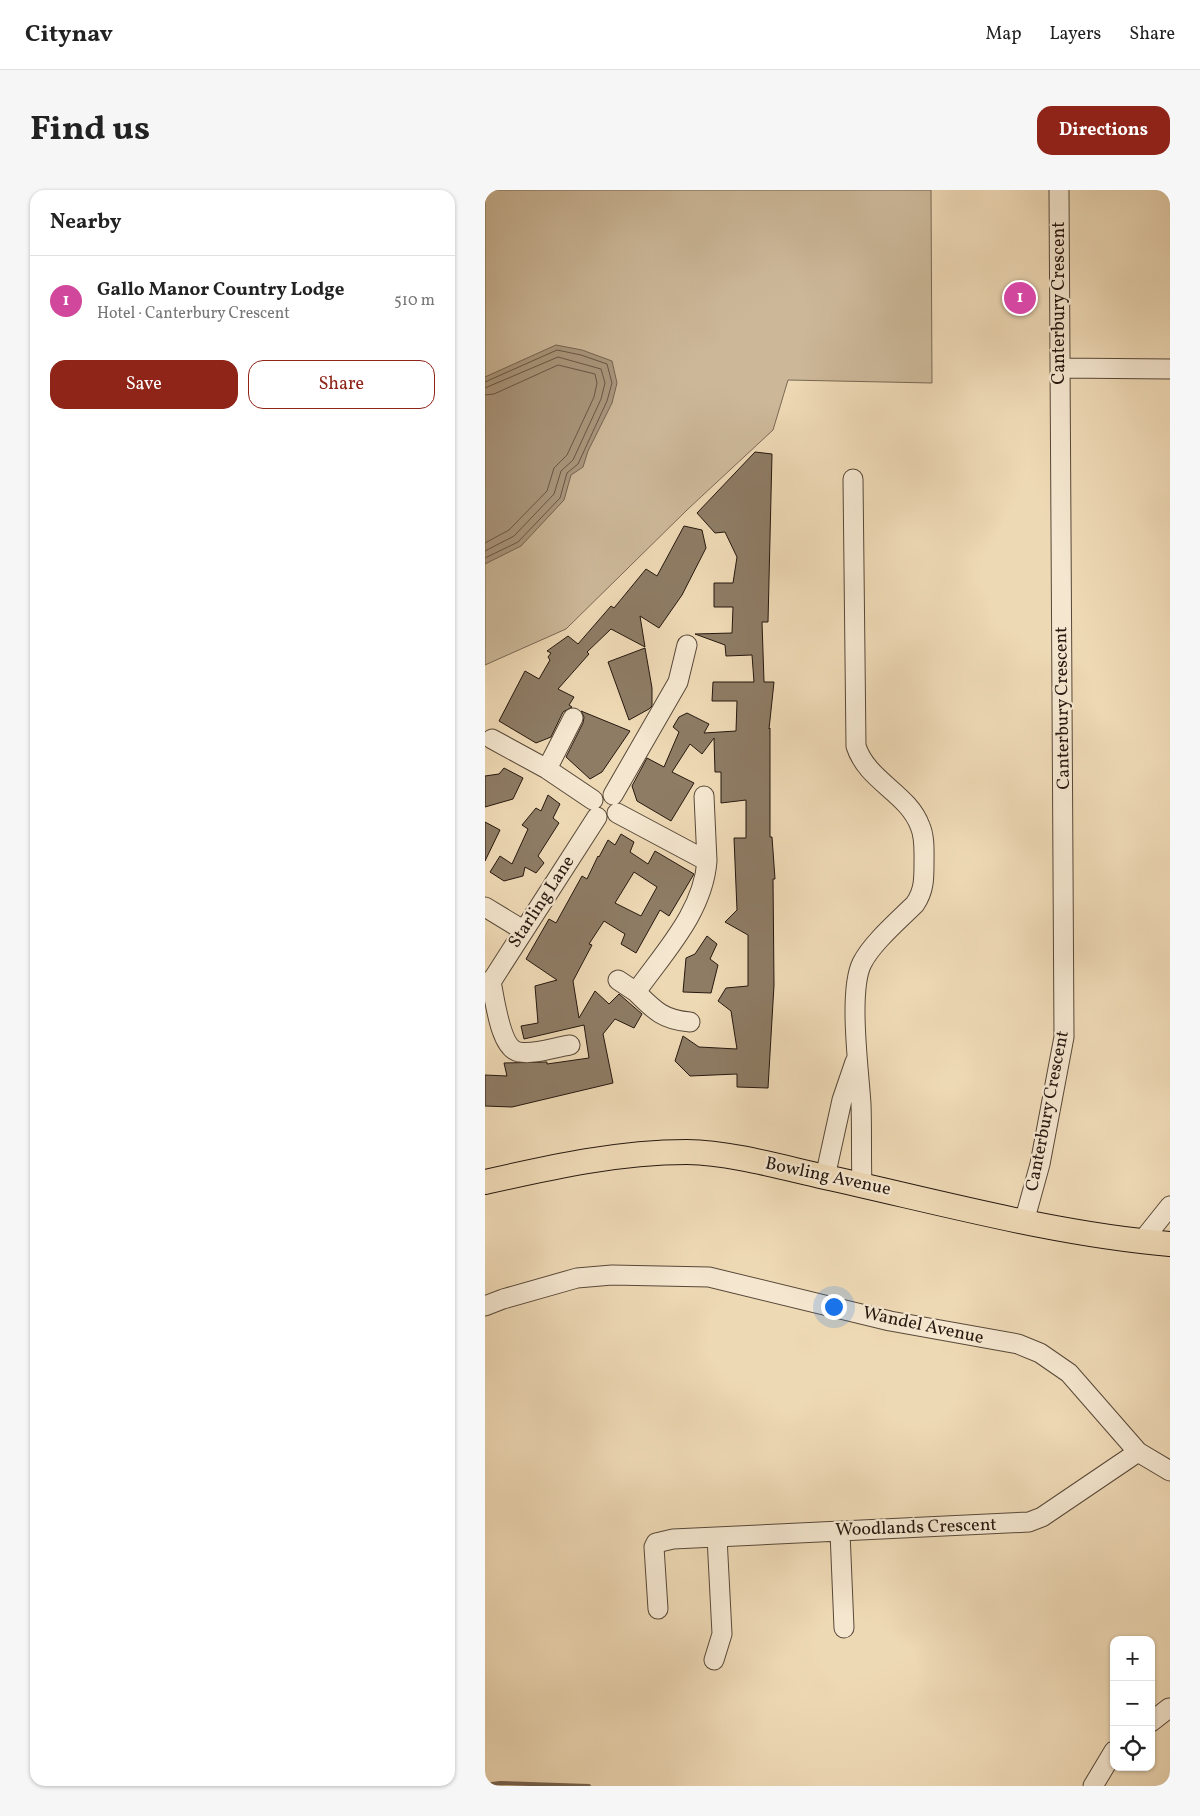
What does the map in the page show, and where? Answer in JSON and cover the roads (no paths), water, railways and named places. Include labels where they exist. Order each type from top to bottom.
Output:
[{"type":"main road","name":"Bowling Avenue","points":[[485,1182],[584,1160],[643,1153],[722,1156],[862,1184],[1024,1222],[1170,1244]]},
{"type":"street","name":"Canterbury Crescent","points":[[1024,1222],[1040,1164],[1064,1037],[1059,190]]},
{"type":"street","points":[[1060,368],[1170,369]]},
{"type":"street","points":[[853,479],[856,746],[862,762],[905,804],[920,825],[923,841],[924,880],[920,897],[915,904],[867,954],[861,964],[857,993],[857,1060],[861,1104],[862,1184]]},
{"type":"street","points":[[492,739],[547,769],[595,809],[611,819],[615,804],[678,682],[687,645]]},
{"type":"street","points":[[547,769],[573,718]]},
{"type":"street","points":[[636,992],[694,911],[706,881],[704,796]]},
{"type":"street","points":[[615,804],[707,861]]},
{"type":"street","name":"Starling Lane","points":[[488,982],[523,930],[595,809]]},
{"type":"street","points":[[485,907],[523,930]]},
{"type":"street","points":[[618,980],[636,992],[663,1016],[673,1021],[690,1022]]},
{"type":"street","points":[[488,982],[505,1042],[517,1052],[570,1045]]},
{"type":"street","points":[[825,1177],[843,1100],[857,1060]]},
{"type":"street","points":[[1142,1241],[1170,1206]]},
{"type":"street","name":"Wandel Avenue","points":[[485,1306],[577,1278],[612,1275],[709,1276],[890,1321],[1017,1344],[1040,1353],[1069,1373],[1138,1452],[1170,1471]]},
{"type":"street","name":"Woodlands Crescent","points":[[658,1609],[654,1547],[656,1543],[673,1539],[1029,1522],[1042,1517],[1138,1452]]},
{"type":"street","points":[[841,1532],[845,1628]]},
{"type":"street","points":[[714,1660],[722,1634],[717,1537]]},
{"type":"street","points":[[1155,1719],[1169,1708]]},
{"type":"street","points":[[1093,1786],[1110,1758]]},
{"type":"water","points":[[556,345],[582,350],[612,361],[617,383],[612,403],[588,451],[583,467],[571,475],[564,500],[521,546],[485,564],[485,377]]},
{"type":"waterway","points":[[485,1785],[500,1783],[589,1786]]},
{"type":"place","name":"Gallo Manor Country Lodge","points":[[1020,298]]}]
